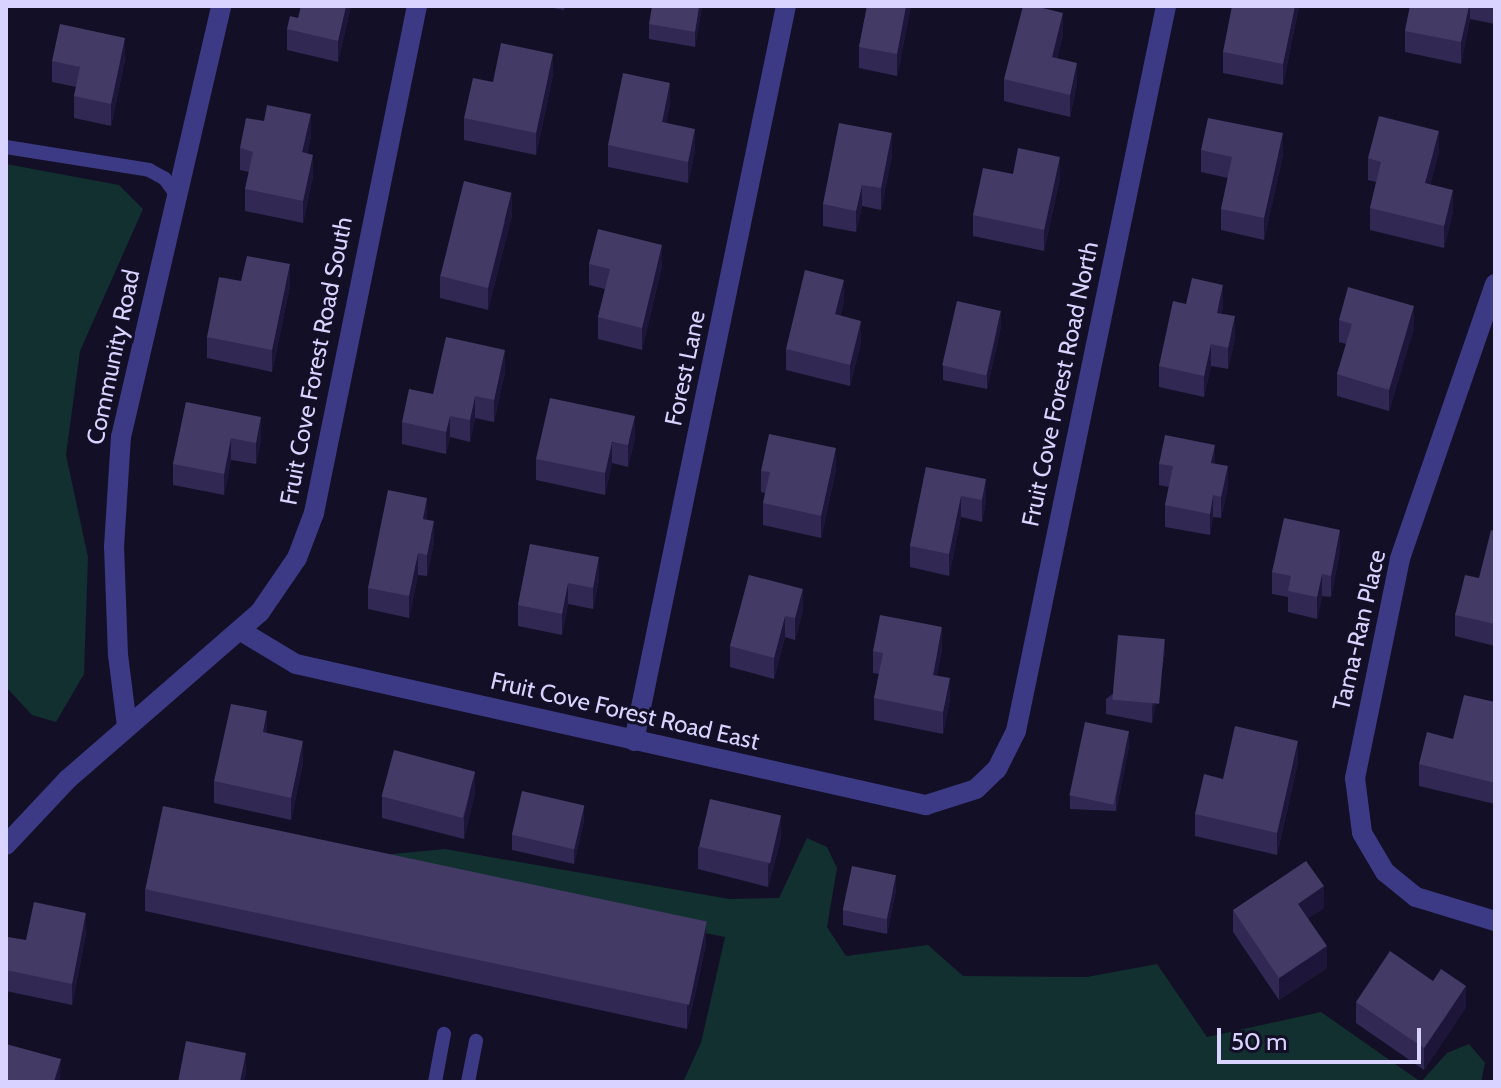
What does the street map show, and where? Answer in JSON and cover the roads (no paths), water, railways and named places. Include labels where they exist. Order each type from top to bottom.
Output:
[{"type":"street","name":"Fruit Cove Forest Road South","points":[[6,845],[127,726],[241,631],[280,586],[314,513],[417,6]]},
{"type":"street","name":"Forest Lane","points":[[634,741],[786,6]]},
{"type":"street","name":"Fruit Cove Forest Road North","points":[[997,769],[1016,731],[1166,6]]},
{"type":"street","name":"Community Road","points":[[127,726],[118,655],[117,472],[219,8]]},
{"type":"street","name":"Tama-Ran Place","points":[[1495,284],[1400,559],[1355,778],[1362,833],[1385,872],[1416,897],[1495,921]]},
{"type":"street","name":"Fruit Cove Forest Road East","points":[[241,631],[296,664],[926,805],[964,796],[997,769]]},
{"type":"lane","points":[[6,147],[149,170],[165,179],[176,194]]},
{"type":"lane","points":[[435,1082],[444,1034]]},
{"type":"lane","points":[[468,1082],[476,1041]]}]
